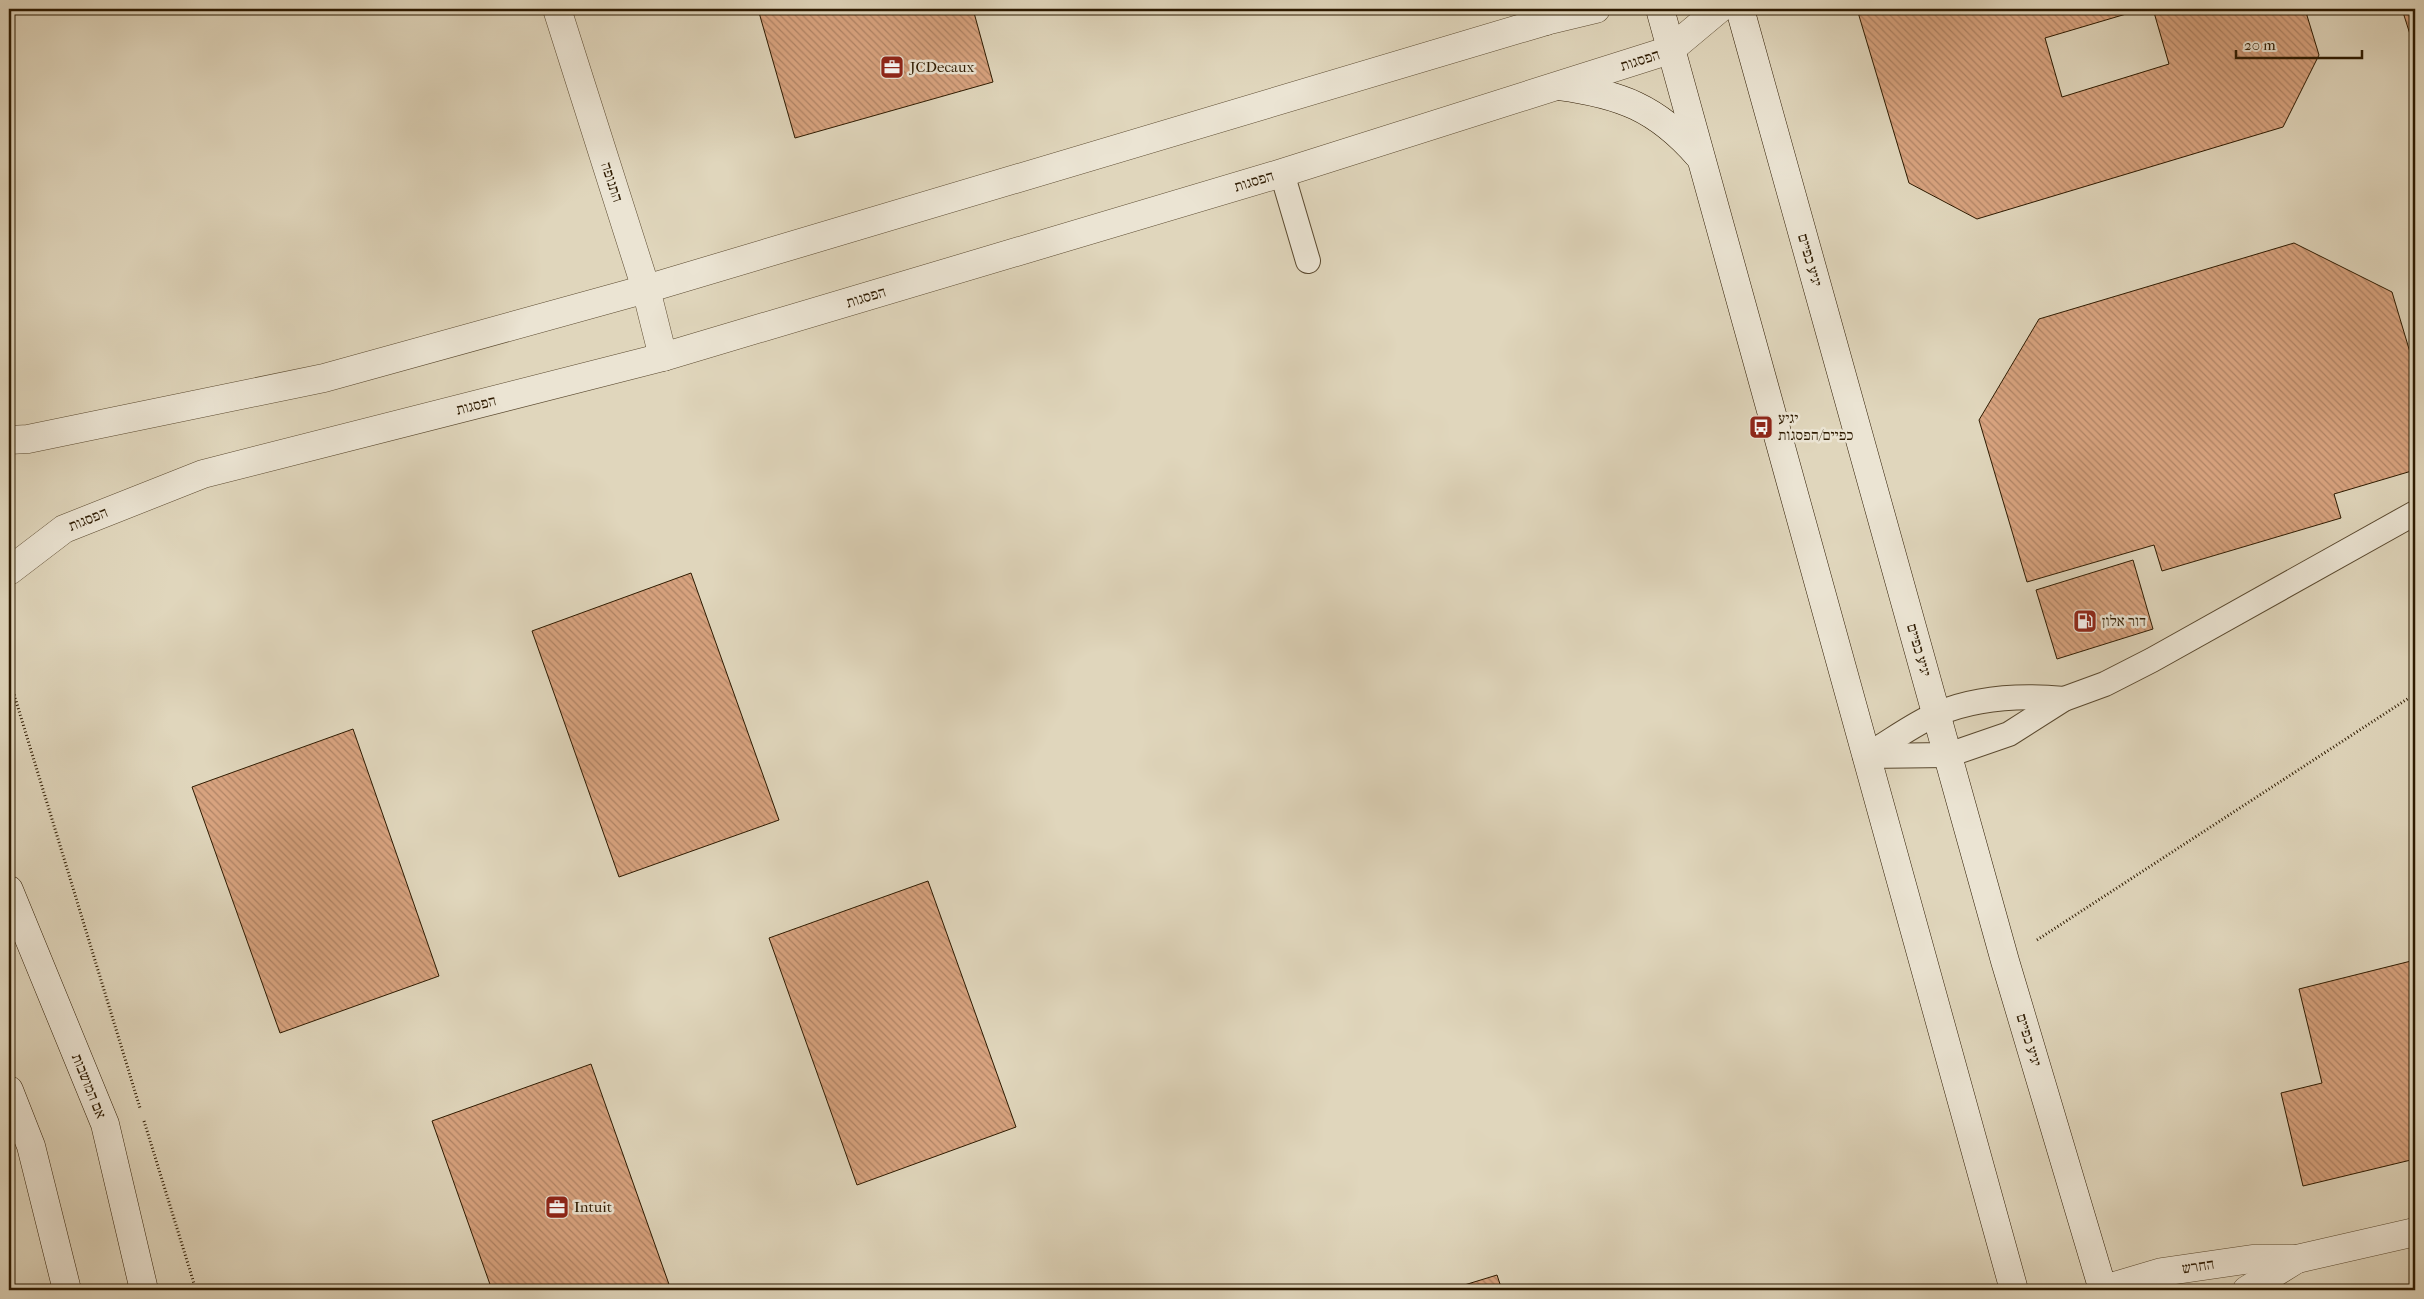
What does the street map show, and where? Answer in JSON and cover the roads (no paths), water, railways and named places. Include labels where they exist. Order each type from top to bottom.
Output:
[{"type":"street","name":"התנופה","points":[[557,9],[646,289],[663,357]]},
{"type":"street","points":[[9,440],[28,439],[324,378],[646,289],[1554,15],[1596,9]]},
{"type":"street","points":[[1660,9],[1699,156],[2014,1290]]},
{"type":"street","name":"הפסגות","points":[[9,571],[64,529],[203,474],[663,357],[1282,173],[1670,50],[1719,9]]},
{"type":"street","name":"יגיע כפיים","points":[[1740,9],[2005,961],[2102,1290]]},
{"type":"street","points":[[1558,86],[1594,90],[1638,105],[1656,116],[1682,137],[1699,156]]},
{"type":"street","name":"אם המושבות","points":[[9,890],[105,1124],[144,1290]]},
{"type":"street","points":[[9,1090],[31,1146],[67,1290]]},
{"type":"street","name":"החרש","points":[[2102,1290],[2162,1272],[2252,1259],[2297,1259],[2415,1232]]},
{"type":"street","name":"החרש","points":[[2247,1290],[2297,1259]]},
{"type":"lane","points":[[1282,173],[1308,261]]},
{"type":"lane","points":[[1865,756],[1948,755],[2009,734],[2064,699],[2105,684],[2152,660],[2415,513]]},
{"type":"lane","points":[[1865,756],[1936,714],[1992,698],[2030,696],[2064,699]]},
{"type":"place","name":"JCDecaux","points":[[892,67]]},
{"type":"place","name":"יגיע כפיים/הפסגות","points":[[1761,427]]},
{"type":"place","name":"דור אלון","points":[[2085,621]]},
{"type":"place","name":"Intuit","points":[[557,1207]]}]
